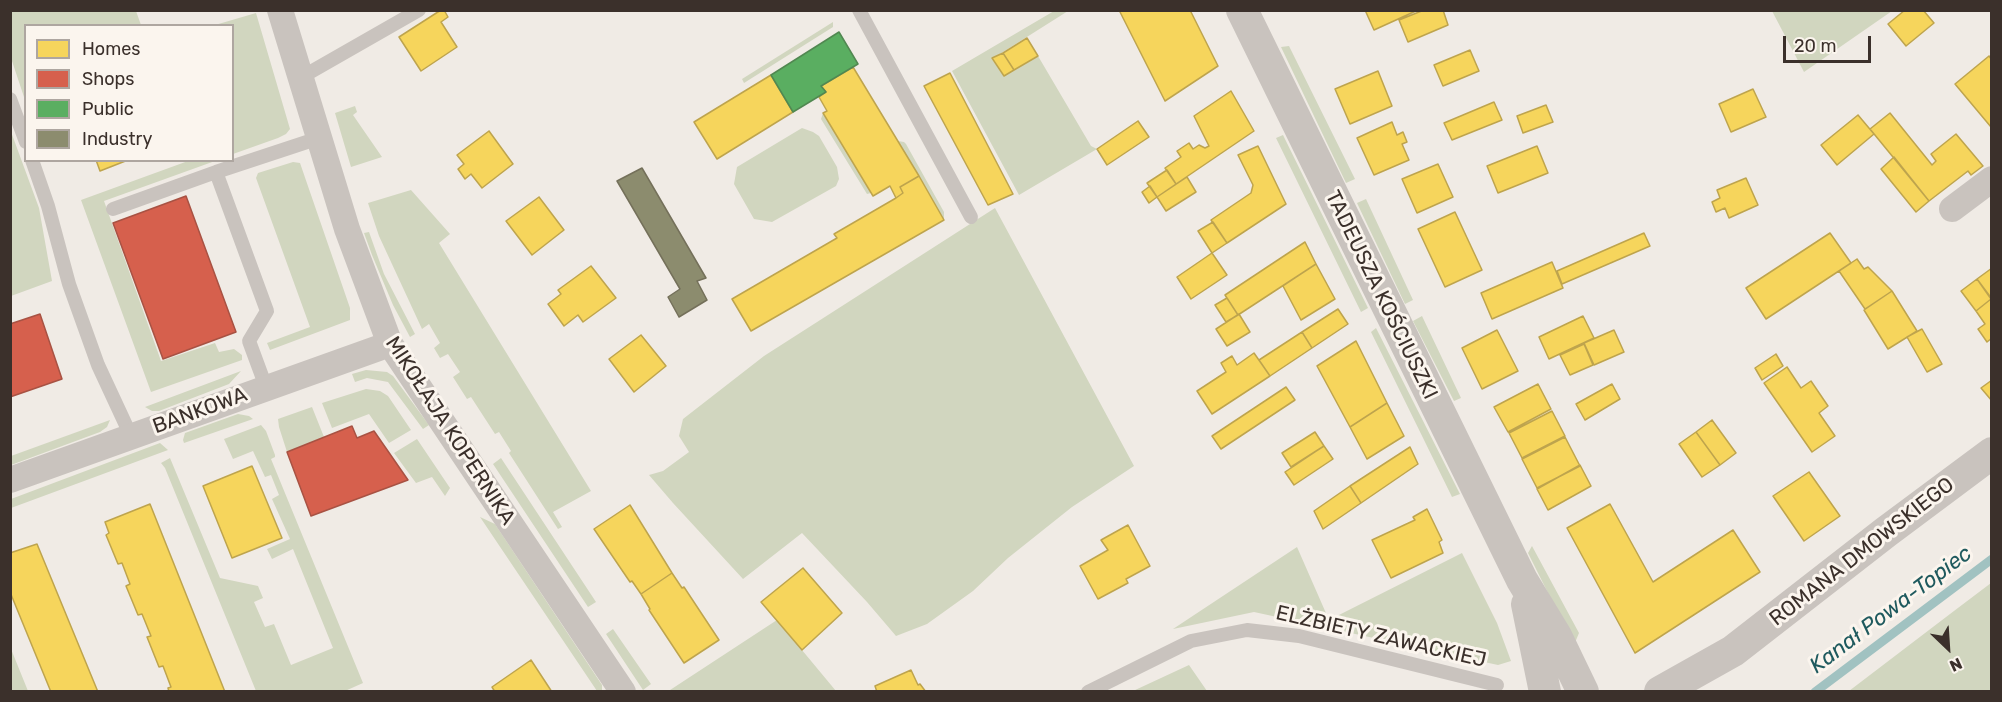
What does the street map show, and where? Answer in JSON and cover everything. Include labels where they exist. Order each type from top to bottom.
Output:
[{"type":"street","name":"MIKOŁAJA KOPERNIKA","points":[[280,10],[347,229],[390,344],[623,692]]},
{"type":"street","name":"TADEUSZA KOŚCIUSZKI","points":[[1242,10],[1522,580],[1556,636],[1583,692]]},
{"type":"street","points":[[1953,209],[1992,179]]},
{"type":"street","name":"BANKOWA","points":[[10,480],[390,344]]},
{"type":"street","name":"ROMANA DMOWSKIEGO","points":[[1660,692],[1733,651],[1992,453]]},
{"type":"street","name":"TADEUSZA KOŚCIUSZKI","points":[[1522,580],[1545,692]]},
{"type":"street","name":"ROMANA DMOWSKIEGO","points":[[1698,692],[1733,651]]},
{"type":"lane","points":[[300,78],[419,10]]},
{"type":"lane","points":[[859,10],[971,217]]},
{"type":"lane","points":[[10,99],[24,136]]},
{"type":"lane","points":[[113,209],[319,138]]},
{"type":"lane","points":[[33,162],[48,206],[69,284],[98,365],[131,436]]},
{"type":"lane","points":[[216,172],[267,311],[249,341],[266,387]]},
{"type":"lane","name":"ELŻBIETY ZAWACKIEJ","points":[[1088,692],[1191,641],[1247,630],[1299,636],[1497,685]]},
{"type":"green space","points":[[10,11],[136,11],[141,24],[24,24],[24,97],[11,58]]},
{"type":"green space","points":[[1054,11],[1068,11],[992,59],[1004,76],[1038,56],[1091,146],[1097,149],[1019,195],[952,71]]},
{"type":"green space","points":[[1772,11],[1892,11],[1804,72]]},
{"type":"green space","points":[[256,13],[290,129],[278,138],[234,154],[234,24],[218,24]]},
{"type":"green space","points":[[833,22],[833,27],[744,83],[742,79]]},
{"type":"green space","points":[[1289,46],[1355,179],[1346,183],[1281,47]]},
{"type":"green space","points":[[355,106],[357,112],[353,115],[382,157],[351,167],[335,113]]},
{"type":"green space","points":[[823,113],[871,193],[867,194],[821,119]]},
{"type":"green space","points":[[802,128],[819,136],[837,167],[839,179],[836,186],[772,222],[754,219],[734,184],[737,167]]},
{"type":"green space","points":[[10,129],[39,208],[52,281],[11,296]]},
{"type":"green space","points":[[1283,135],[1368,308],[1361,312],[1276,138]]},
{"type":"green space","points":[[898,141],[906,144],[944,212],[944,220]]},
{"type":"green space","points":[[185,162],[212,162],[104,201],[161,361],[215,343],[219,352],[234,349],[242,355],[242,360],[151,392],[81,200]]},
{"type":"green space","points":[[293,162],[300,163],[350,308],[350,320],[270,350],[267,343],[310,327],[256,178],[258,173]]},
{"type":"green space","points":[[411,190],[450,234],[439,243],[591,491],[553,512],[562,527],[558,529],[509,453],[511,451],[499,432],[495,434],[471,397],[467,399],[453,377],[460,372],[448,354],[440,358],[434,348],[440,343],[429,324],[422,329],[379,236],[368,203]]},
{"type":"green space","points":[[1366,199],[1413,300],[1405,304],[1357,203]]},
{"type":"green space","points":[[995,208],[1134,466],[1072,507],[1008,558],[973,591],[927,624],[896,636],[802,533],[743,579],[649,475],[663,471],[689,452],[679,436],[683,419],[764,356]]},
{"type":"green space","points":[[369,232],[384,274],[415,334],[410,337],[393,305],[372,255],[364,233]]},
{"type":"green space","points":[[1422,316],[1461,398],[1454,401],[1413,321]]},
{"type":"green space","points":[[1376,328],[1460,494],[1452,497],[1371,332]]},
{"type":"green space","points":[[366,370],[387,372],[393,376],[429,425],[423,429],[388,382],[367,378],[355,382],[352,374]]},
{"type":"green space","points":[[241,371],[229,384],[159,411],[152,411],[145,407]]},
{"type":"green space","points":[[366,389],[380,391],[388,396],[411,430],[389,443],[369,414],[332,428],[322,403]]},
{"type":"green space","points":[[312,407],[324,437],[287,452],[278,419]]},
{"type":"green space","points":[[238,414],[253,419],[184,443],[185,433]]},
{"type":"green space","points":[[110,420],[107,427],[100,432],[11,465],[11,456]]},
{"type":"green space","points":[[261,425],[266,431],[275,455],[271,459],[363,683],[345,691],[256,691],[161,463],[170,458],[220,578],[258,586],[263,598],[254,602],[265,627],[274,624],[291,665],[333,648],[293,549],[272,559],[267,549],[290,539],[272,499],[279,495],[271,475],[265,477],[253,451],[233,459],[224,439]]},
{"type":"green space","points":[[417,439],[450,488],[445,496],[432,477],[416,483],[394,453]]},
{"type":"green space","points":[[160,443],[168,450],[11,508],[11,499]]},
{"type":"green space","points":[[501,458],[596,602],[588,607],[493,464]]},
{"type":"green space","points":[[480,517],[495,524],[602,685],[602,690],[597,691]]},
{"type":"green space","points":[[1532,546],[1579,633],[1574,645],[1528,553]]},
{"type":"green space","points":[[1297,547],[1329,620],[1462,553],[1497,623],[1511,661],[1498,665],[1254,612],[1173,629]]},
{"type":"green space","points":[[1991,583],[1991,691],[1849,691],[1950,614]]},
{"type":"green space","points":[[777,620],[836,691],[667,692]]},
{"type":"green space","points":[[613,629],[651,684],[643,690],[606,634]]},
{"type":"green space","points":[[11,649],[28,691],[11,691]]},
{"type":"green space","points":[[1189,665],[1207,691],[1133,691]]},
{"type":"building: Homes","points":[[444,10],[448,17],[441,22],[457,47],[421,71],[399,37]]},
{"type":"building: Homes","points":[[1119,10],[1190,10],[1218,66],[1165,101]]},
{"type":"building: Homes","points":[[1365,10],[1418,10],[1374,30]]},
{"type":"building: Homes","points":[[1424,10],[1443,10],[1448,25],[1408,42],[1399,20]]},
{"type":"building: Homes","points":[[1905,10],[1923,10],[1934,23],[1906,46],[1888,24]]},
{"type":"building: Homes","points":[[1027,38],[1038,56],[1014,70],[1003,53]]},
{"type":"building: Homes","points":[[1470,50],[1479,71],[1443,86],[1434,65]]},
{"type":"building: Homes","points":[[1003,53],[1014,70],[1004,76],[992,58]]},
{"type":"building: Homes","points":[[1989,56],[1992,60],[1991,127],[1955,84]]},
{"type":"building: Homes","points":[[853,67],[919,176],[900,187],[903,193],[896,198],[890,186],[873,196],[823,113],[827,111],[819,97],[826,92],[821,86]]},
{"type":"building: Homes","points":[[1378,71],[1392,106],[1350,124],[1335,89]]},
{"type":"building: Homes","points":[[950,73],[1013,194],[988,205],[924,86]]},
{"type":"building: Homes","points":[[771,75],[793,112],[717,159],[694,122]]},
{"type":"building: Homes","points":[[1753,89],[1766,117],[1731,132],[1719,104]]},
{"type":"building: Homes","points":[[1231,91],[1254,131],[1176,184],[1165,168],[1181,157],[1177,151],[1189,143],[1193,149],[1199,145],[1205,148],[1209,146],[1194,116]]},
{"type":"building: Homes","points":[[1494,102],[1502,120],[1452,140],[1444,123]]},
{"type":"building: Homes","points":[[1546,105],[1553,122],[1523,133],[1517,116]]},
{"type":"building: Homes","points":[[1890,113],[1932,165],[1936,161],[1931,154],[1956,134],[1983,166],[1971,175],[1968,171],[1929,201],[1870,129]]},
{"type":"building: Homes","points":[[1858,115],[1874,134],[1837,165],[1821,145]]},
{"type":"building: Homes","points":[[1138,121],[1149,137],[1107,165],[1097,149]]},
{"type":"building: Homes","points":[[1392,122],[1397,135],[1403,132],[1407,142],[1402,144],[1409,160],[1374,175],[1357,138]]},
{"type":"building: Homes","points":[[489,131],[513,164],[482,188],[471,174],[465,179],[458,169],[464,164],[457,155]]},
{"type":"building: Homes","points":[[1258,146],[1286,204],[1227,243],[1211,220],[1251,193],[1253,185],[1238,155]]},
{"type":"building: Homes","points":[[1537,146],[1548,173],[1498,193],[1487,166]]},
{"type":"building: Homes","points":[[1894,157],[1929,201],[1916,212],[1881,169]]},
{"type":"building: Homes","points":[[97,162],[123,162],[100,171]]},
{"type":"building: Homes","points":[[1438,164],[1453,197],[1417,213],[1402,179]]},
{"type":"building: Homes","points":[[1167,170],[1176,184],[1157,197],[1147,183]]},
{"type":"building: Homes","points":[[919,176],[944,220],[751,331],[732,299],[837,238],[834,234],[896,198],[903,193],[900,187]]},
{"type":"building: Homes","points":[[1187,177],[1196,192],[1166,211],[1157,197]]},
{"type":"building: Homes","points":[[1746,178],[1758,205],[1729,218],[1725,208],[1716,212],[1712,202],[1720,198],[1717,190]]},
{"type":"building: Homes","points":[[1150,186],[1157,197],[1149,203],[1142,192]]},
{"type":"building: Homes","points":[[539,197],[564,230],[532,255],[506,221]]},
{"type":"building: Homes","points":[[1455,212],[1482,270],[1445,287],[1418,229]]},
{"type":"building: Homes","points":[[1213,222],[1227,243],[1212,253],[1198,231]]},
{"type":"building: Homes","points":[[1644,233],[1650,246],[1562,284],[1557,271]]},
{"type":"building: Homes","points":[[1830,233],[1851,263],[1766,319],[1746,288]]},
{"type":"building: Homes","points":[[1305,242],[1316,264],[1238,315],[1225,295]]},
{"type":"building: Homes","points":[[1212,253],[1227,275],[1191,299],[1177,277]]},
{"type":"building: Homes","points":[[1857,259],[1864,269],[1868,267],[1892,291],[1865,309],[1839,271]]},
{"type":"building: Homes","points":[[1552,262],[1563,288],[1492,319],[1481,293]]},
{"type":"building: Homes","points":[[1316,264],[1335,299],[1301,320],[1283,286]]},
{"type":"building: Homes","points":[[591,266],[616,298],[583,322],[578,315],[564,326],[548,304],[561,294],[558,290]]},
{"type":"building: Homes","points":[[1992,268],[1992,299],[1977,279]]},
{"type":"building: Homes","points":[[1977,279],[1991,299],[1976,311],[1961,291]]},
{"type":"building: Homes","points":[[1892,291],[1917,331],[1888,349],[1864,310]]},
{"type":"building: Homes","points":[[1227,298],[1238,315],[1226,322],[1215,305]]},
{"type":"building: Homes","points":[[1991,299],[1992,338],[1987,342],[1978,329],[1985,324],[1976,311]]},
{"type":"building: Homes","points":[[1338,309],[1348,324],[1312,348],[1302,332]]},
{"type":"building: Homes","points":[[1239,314],[1250,332],[1227,346],[1216,329]]},
{"type":"building: Homes","points":[[1583,316],[1594,338],[1549,359],[1539,337]]},
{"type":"building: Homes","points":[[1922,329],[1942,364],[1927,372],[1907,337]]},
{"type":"building: Homes","points":[[1497,330],[1518,371],[1482,389],[1462,348]]},
{"type":"building: Homes","points":[[1614,330],[1624,352],[1594,365],[1584,343]]},
{"type":"building: Homes","points":[[1302,332],[1312,348],[1270,376],[1259,360]]},
{"type":"building: Homes","points":[[641,335],[666,366],[634,392],[609,359]]},
{"type":"building: Homes","points":[[1356,341],[1387,403],[1350,427],[1317,366]]},
{"type":"building: Homes","points":[[1584,344],[1593,365],[1570,375],[1560,355]]},
{"type":"building: Homes","points":[[1254,353],[1270,376],[1212,414],[1197,391],[1226,372],[1221,363],[1232,356],[1237,365]]},
{"type":"building: Homes","points":[[1776,354],[1783,366],[1762,380],[1755,368]]},
{"type":"building: Homes","points":[[1787,367],[1801,388],[1811,381],[1828,406],[1819,413],[1835,436],[1812,452],[1764,383]]},
{"type":"building: Homes","points":[[1992,380],[1992,401],[1981,388]]},
{"type":"building: Homes","points":[[1538,384],[1551,409],[1508,432],[1494,407]]},
{"type":"building: Homes","points":[[1612,384],[1620,399],[1585,420],[1576,404]]},
{"type":"building: Homes","points":[[1286,387],[1295,400],[1221,449],[1212,436]]},
{"type":"building: Homes","points":[[1387,403],[1404,436],[1367,459],[1350,427]]},
{"type":"building: Homes","points":[[1552,411],[1565,436],[1522,458],[1509,433]]},
{"type":"building: Homes","points":[[1712,420],[1736,453],[1720,465],[1696,432]]},
{"type":"building: Homes","points":[[1315,432],[1324,446],[1291,467],[1282,453]]},
{"type":"building: Homes","points":[[1696,432],[1720,465],[1702,477],[1679,444]]},
{"type":"building: Homes","points":[[1565,437],[1580,466],[1537,488],[1522,459]]},
{"type":"building: Homes","points":[[1324,446],[1333,459],[1294,485],[1285,472]]},
{"type":"building: Homes","points":[[1410,447],[1418,464],[1361,503],[1350,486]]},
{"type":"building: Homes","points":[[1580,465],[1591,486],[1548,510],[1537,489]]},
{"type":"building: Homes","points":[[252,466],[282,538],[232,558],[203,486]]},
{"type":"building: Homes","points":[[1809,472],[1840,516],[1804,541],[1773,496]]},
{"type":"building: Homes","points":[[1350,486],[1361,503],[1323,529],[1314,511]]},
{"type":"building: Homes","points":[[150,504],[225,692],[169,692],[168,688],[171,687],[163,666],[159,667],[147,637],[151,636],[142,614],[138,615],[126,586],[130,584],[122,563],[118,564],[106,535],[109,533],[105,522]]},
{"type":"building: Homes","points":[[1610,504],[1653,582],[1733,530],[1760,572],[1635,653],[1567,528]]},
{"type":"building: Homes","points":[[630,505],[672,573],[641,594],[632,581],[630,582],[594,529]]},
{"type":"building: Homes","points":[[1427,509],[1442,540],[1439,542],[1443,553],[1391,578],[1372,540],[1415,520],[1413,517]]},
{"type":"building: Homes","points":[[1128,525],[1150,566],[1126,579],[1128,583],[1098,599],[1080,566],[1108,550],[1101,540]]},
{"type":"building: Homes","points":[[37,544],[98,692],[51,692],[10,592],[10,553]]},
{"type":"building: Homes","points":[[803,568],[842,613],[802,650],[761,602]]},
{"type":"building: Homes","points":[[672,573],[719,640],[684,663],[641,594]]},
{"type":"building: Homes","points":[[531,660],[552,692],[495,692],[492,687]]},
{"type":"building: Homes","points":[[911,670],[918,685],[920,684],[926,692],[877,692],[875,686]]},
{"type":"building: Shops","points":[[186,196],[236,332],[163,359],[113,223]]},
{"type":"building: Shops","points":[[40,314],[62,379],[10,397],[10,324]]},
{"type":"building: Shops","points":[[352,426],[357,438],[374,431],[408,480],[311,516],[287,452]]},
{"type":"building: Public","points":[[839,32],[858,64],[821,86],[826,92],[793,112],[771,75]]},
{"type":"building: Industry","points":[[642,168],[706,278],[697,281],[707,300],[679,317],[668,297],[680,289],[617,181]]},
{"type":"waterway","name":"Kanał Powa-Topiec","points":[[1815,692],[1992,559]]}]
